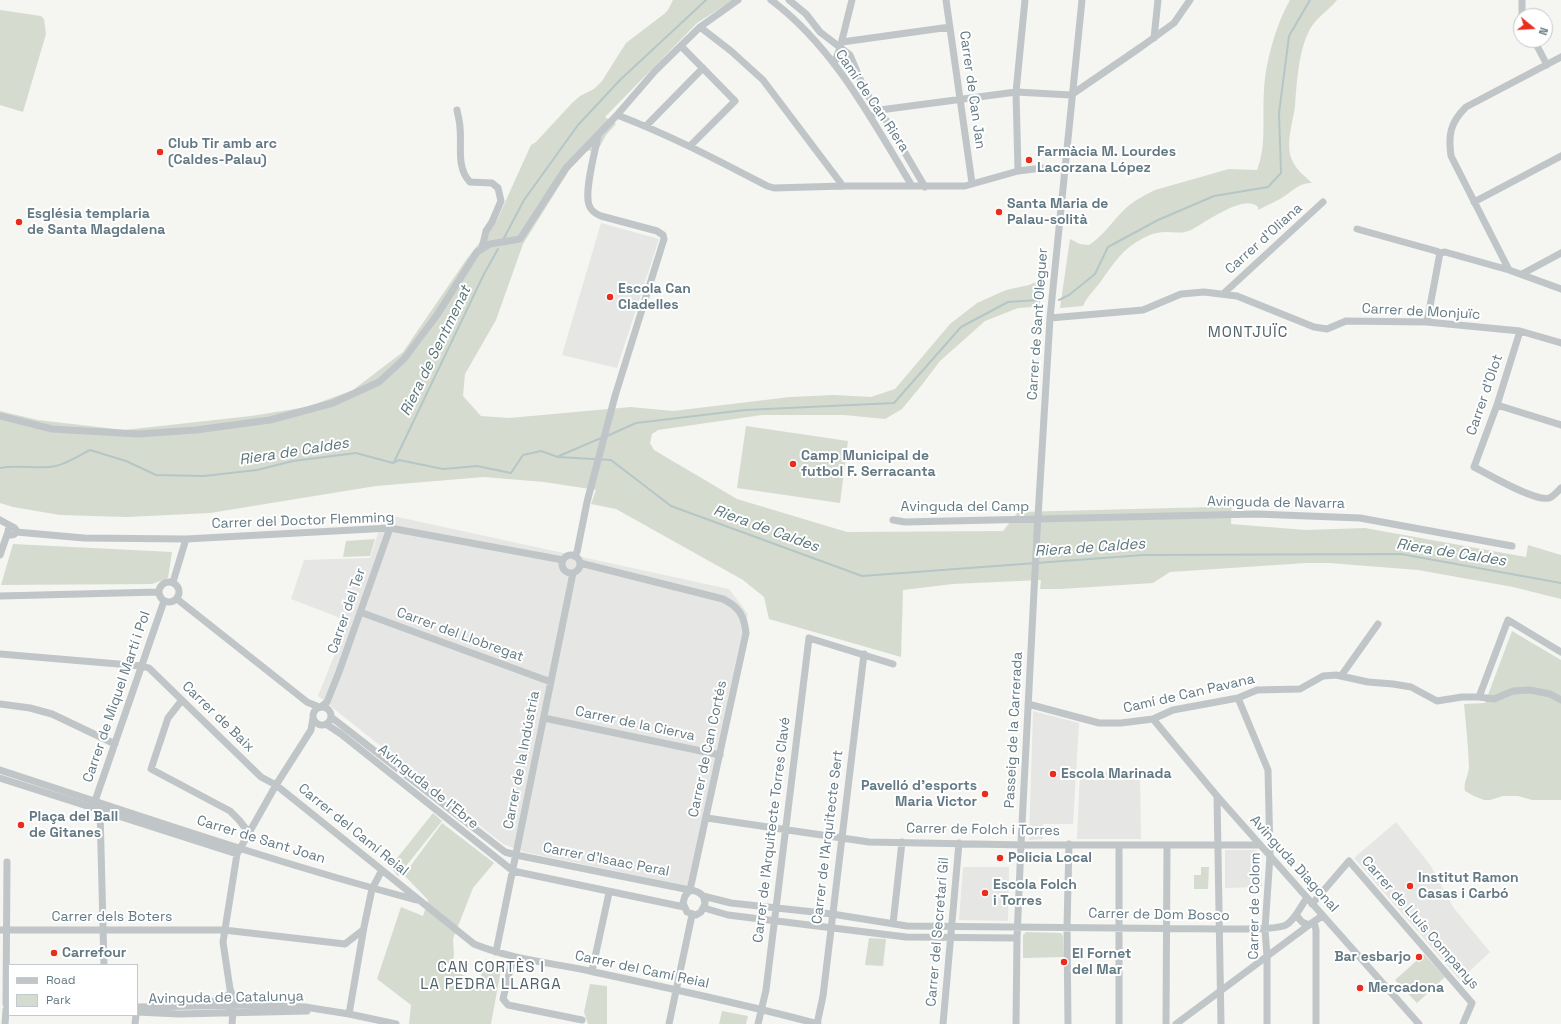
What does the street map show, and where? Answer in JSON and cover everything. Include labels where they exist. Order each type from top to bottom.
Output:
[{"type":"street","points":[[0,416],[52,429],[138,434],[196,430],[270,420],[333,403],[378,382],[404,359],[437,315],[477,252],[490,244],[520,239],[566,168],[617,115],[655,71],[700,27],[738,0]]},
{"type":"street","name":"Camí de Can Riera","points":[[771,0],[789,13],[814,39],[834,64],[870,117],[912,186]]},
{"type":"street","name":"Camí de Can Riera","points":[[789,0],[806,14],[820,32],[841,45],[850,55],[860,81],[870,99],[880,110],[925,187]]},
{"type":"street","points":[[834,64],[841,45],[852,0]]},
{"type":"street","name":"Carrer de Can Jan","points":[[946,0],[972,183]]},
{"type":"street","points":[[1018,171],[1016,92],[1025,0]]},
{"type":"street","name":"Carrer de Sant Oleguer","points":[[1037,533],[1050,318],[1082,0]]},
{"type":"street","points":[[1154,38],[1158,0]]},
{"type":"street","points":[[870,117],[880,110],[1016,92],[1072,95],[1174,23],[1190,0]]},
{"type":"street","points":[[700,27],[731,51],[763,80],[843,186]]},
{"type":"street","points":[[841,45],[950,27]]},
{"type":"street","points":[[681,46],[735,101],[690,146]]},
{"type":"street","points":[[1538,48],[1547,65]]},
{"type":"street","points":[[1510,270],[1451,156],[1449,141],[1451,130],[1456,117],[1466,107],[1561,57]]},
{"type":"street","points":[[646,126],[703,68]]},
{"type":"street","points":[[457,110],[460,128],[462,169],[466,178],[470,182],[492,183],[498,188],[501,201],[492,222],[486,230],[482,248]]},
{"type":"street","points":[[617,115],[646,126],[690,146],[767,186],[774,188],[843,186],[965,186],[1018,171],[1042,168],[1064,170]]},
{"type":"street","points":[[574,556],[577,552],[587,502],[615,396],[664,239],[663,235],[657,231],[601,216],[590,207],[588,202],[590,174],[598,135]]},
{"type":"street","points":[[1474,202],[1561,156]]},
{"type":"street","name":"Carrer d'Oliana","points":[[1223,294],[1323,202]]},
{"type":"street","points":[[1357,229],[1440,253],[1445,252],[1510,270],[1561,289]]},
{"type":"street","points":[[1427,322],[1440,253]]},
{"type":"street","points":[[1522,274],[1561,253]]},
{"type":"street","name":"Carrer de Monjuïc","points":[[1050,318],[1143,310],[1181,294],[1204,292],[1237,296],[1314,327],[1327,329],[1346,321],[1427,322],[1520,331],[1561,343]]},
{"type":"street","name":"Carrer d'Olot","points":[[1520,331],[1474,467],[1516,489],[1541,498],[1550,498],[1561,488]]},
{"type":"street","points":[[1496,405],[1561,425]]},
{"type":"street","name":"Avinguda de Navarra","points":[[1038,519],[1256,514],[1360,518],[1512,546]]},
{"type":"street","name":"Avinguda del Camp","points":[[893,520],[905,522],[1038,519]]},
{"type":"street","points":[[0,520],[12,530],[0,555]]},
{"type":"street","name":"Carrer del Doctor Flemming","points":[[12,530],[84,538],[186,539],[390,528],[563,560]]},
{"type":"street","name":"Carrer del Ter","points":[[324,706],[390,528]]},
{"type":"street","name":"Passeig de la Carrerada","points":[[1016,1024],[1017,938],[1021,844],[1037,533]]},
{"type":"street","points":[[173,582],[186,539]]},
{"type":"street","points":[[568,556],[574,556],[580,563],[578,570],[573,573],[565,571],[562,566],[563,560],[568,556]]},
{"type":"street","name":"Carrer de Can Cortés","points":[[580,563],[723,599],[734,605],[742,614],[746,633],[707,818],[690,890]]},
{"type":"street","name":"Carrer de la Indústria","points":[[496,952],[573,573]]},
{"type":"street","points":[[173,582],[179,588],[179,595],[177,599],[172,602],[164,601],[159,595],[162,584],[173,582]]},
{"type":"street","points":[[0,596],[159,592]]},
{"type":"street","name":"Avinguda de l'Ebre","points":[[177,599],[307,702],[324,706]]},
{"type":"street","name":"Carrer de Miquel Martí i Pol","points":[[95,801],[164,601]]},
{"type":"street","name":"Carrer del Llobregat","points":[[360,612],[551,682]]},
{"type":"street","points":[[1479,697],[1508,620],[1561,652]]},
{"type":"street","points":[[1341,676],[1378,624]]},
{"type":"street","name":"Carrer de l'Arquitecte Torres Clavé","points":[[758,1024],[766,990],[809,638],[864,654]]},
{"type":"street","points":[[0,654],[142,666]]},
{"type":"street","points":[[864,654],[892,664]]},
{"type":"street","name":"Carrer de l'Arquitecte Sert","points":[[818,1024],[823,996],[830,927],[864,654]]},
{"type":"street","name":"Carrer de Baix","points":[[142,666],[149,668],[261,777],[276,785]]},
{"type":"street","name":"Camí de Can Pavana","points":[[1028,704],[1099,723],[1121,723],[1153,719],[1173,710],[1238,698],[1257,690],[1300,689],[1323,676],[1341,676],[1368,682],[1411,687],[1437,701],[1462,697],[1479,697],[1494,700],[1513,691],[1530,690],[1550,694],[1561,700]]},
{"type":"street","name":"Carrer de Colom","points":[[1238,698],[1268,770],[1270,855],[1265,929],[1267,956],[1267,1024]]},
{"type":"street","points":[[182,700],[168,718],[151,769],[230,811],[249,833]]},
{"type":"street","name":"Avinguda de l'Ebre","points":[[307,702],[316,723],[323,724],[341,734],[513,871]]},
{"type":"street","points":[[0,704],[30,708],[52,714],[115,744]]},
{"type":"street","points":[[232,1024],[232,1009],[224,956],[224,930],[238,851],[276,785],[312,730],[323,724],[331,716],[324,706],[313,715],[312,730]]},
{"type":"street","name":"Avinguda de l'Ebre","points":[[331,716],[505,852],[516,855]]},
{"type":"street","name":"Carrer de la Cierva","points":[[544,718],[720,755]]},
{"type":"street","name":"Avinguda Diagonal","points":[[1153,719],[1217,796],[1419,1024]]},
{"type":"street","name":"Carrer de Sant Joan","points":[[0,770],[95,801],[238,851]]},
{"type":"street","name":"Carrer de Sant Joan","points":[[0,778],[100,810],[238,851],[421,902]]},
{"type":"street","name":"Carrer del Camí Reial","points":[[276,785],[474,944],[513,957],[592,971],[818,1024]]},
{"type":"street","points":[[1217,796],[1221,1024]]},
{"type":"street","points":[[95,801],[100,810],[104,964]]},
{"type":"street","name":"Carrer de Folch i Torres","points":[[707,818],[869,842],[1219,846],[1260,845]]},
{"type":"street","points":[[893,924],[902,842]]},
{"type":"street","name":"Carrer del Secretari Gil","points":[[943,1024],[959,843]]},
{"type":"street","points":[[1068,1024],[1067,927],[1069,844]]},
{"type":"street","points":[[1118,1024],[1119,845]]},
{"type":"street","points":[[1166,1024],[1167,845]]},
{"type":"street","name":"Carrer d'Isaac Peral","points":[[516,855],[690,890]]},
{"type":"street","name":"Carrer de Lluís Companys","points":[[1310,901],[1349,861],[1472,1003],[1463,1024]]},
{"type":"street","points":[[5,1024],[4,930],[7,862]]},
{"type":"street","points":[[349,1014],[363,930],[372,888],[382,870]]},
{"type":"street","points":[[513,871],[684,907]]},
{"type":"street","points":[[690,890],[700,892],[703,896],[705,900],[704,908],[699,914],[692,915],[687,912],[684,907],[683,900],[690,890]]},
{"type":"street","points":[[592,971],[609,892]]},
{"type":"street","name":"Carrer de Dom Bosco","points":[[703,896],[730,903],[832,914],[907,926],[952,925],[1265,929],[1285,926],[1296,915]]},
{"type":"street","points":[[1310,901],[1298,909],[1296,915],[1305,924],[1312,923]]},
{"type":"street","points":[[704,908],[728,915],[906,937],[1017,938]]},
{"type":"street","points":[[669,1024],[692,915]]},
{"type":"street","points":[[1176,1024],[1322,916]]},
{"type":"street","points":[[1312,923],[1316,930],[1316,1024]]},
{"type":"street","name":"Carrer dels Boters","points":[[4,930],[224,930],[345,944],[363,930]]},
{"type":"street","points":[[513,957],[503,999],[504,1002],[508,1005],[582,1020]]},
{"type":"street","points":[[229,992],[234,1000],[244,1005]]},
{"type":"street","points":[[202,1006],[209,1002],[221,1000],[229,992]]},
{"type":"street","name":"Avinguda de Catalunya","points":[[138,1012],[179,1014],[232,1009],[244,1005],[275,1005],[349,1014],[396,1024]]},
{"type":"street","name":"Avinguda de Catalunya","points":[[138,1007],[202,1006],[282,1012],[314,1009]]},
{"type":"street","points":[[176,1007],[191,1010],[232,1009]]},
{"type":"shaded area","name":"Escola Can Cladelles","points":[[601,223],[659,239],[617,368],[562,355]]},
{"type":"shaded area","points":[[384,514],[729,589],[748,614],[688,886],[524,852],[503,844],[318,696],[348,621],[291,599],[304,560],[370,558]]},
{"type":"shaded area","name":"Escola Marinada","points":[[1033,711],[1079,723],[1073,824],[1043,824],[1043,839],[1029,840]]},
{"type":"shaded area","points":[[1080,770],[1140,774],[1141,839],[1077,839]]},
{"type":"shaded area","name":"Institut Ramon Casas i Carbó","points":[[1396,822],[1431,866],[1453,907],[1490,952],[1460,980],[1354,858]]},
{"type":"shaded area","points":[[1225,850],[1256,850],[1261,857],[1262,887],[1225,888]]},
{"type":"shaded area","name":"Escola Folch i Torres","points":[[963,867],[1009,867],[1008,921],[959,920]]},
{"type":"green space","points":[[673,0],[733,0],[697,23],[605,117],[616,124],[606,135],[598,150],[587,151],[570,169],[523,244],[496,320],[465,374],[463,396],[481,416],[509,418],[631,407],[673,411],[790,397],[834,395],[871,397],[895,389],[950,324],[977,303],[1006,290],[1029,285],[1043,279],[1039,310],[1033,307],[1018,308],[985,321],[940,361],[902,409],[885,419],[844,415],[762,415],[658,430],[652,434],[650,443],[654,450],[737,499],[847,532],[1003,531],[1018,512],[1213,507],[1232,499],[1231,524],[1306,530],[1365,528],[1526,557],[1528,545],[1561,555],[1561,599],[1513,587],[1418,570],[1329,563],[1306,563],[1170,572],[1153,583],[1061,589],[1040,589],[1041,580],[953,584],[903,590],[901,657],[769,619],[764,597],[743,580],[616,509],[591,504],[596,490],[544,482],[484,477],[376,486],[210,513],[127,517],[60,515],[13,507],[0,503],[0,411],[38,420],[124,430],[251,416],[307,407],[353,390],[403,352],[466,260],[497,220],[531,145],[536,142],[572,103],[580,96],[594,89],[602,81],[626,43],[664,14],[668,10]]},
{"type":"green space","points":[[1290,0],[1337,0],[1310,29],[1303,47],[1296,87],[1295,106],[1289,140],[1290,154],[1298,170],[1312,183],[1298,186],[1280,199],[1258,210],[1258,207],[1252,204],[1235,206],[1188,231],[1180,233],[1162,232],[1137,241],[1119,256],[1088,297],[1083,306],[1060,308],[1070,239],[1080,244],[1089,245],[1102,234],[1129,205],[1155,190],[1229,169],[1257,170],[1262,151],[1264,91],[1269,57],[1280,21]]},
{"type":"green space","points":[[0,10],[41,16],[44,19],[46,34],[23,112],[0,105]]},
{"type":"green space","name":"Camp Municipal de futbol F. Serracanta","points":[[746,426],[848,441],[840,503],[737,488]]},
{"type":"green space","points":[[375,539],[370,556],[343,557],[346,541]]},
{"type":"green space","points":[[13,544],[172,552],[168,578],[152,584],[1,585]]},
{"type":"green space","points":[[1512,631],[1561,660],[1561,800],[1532,800],[1518,796],[1503,796],[1490,800],[1484,800],[1465,791],[1469,766],[1464,704],[1485,703]]},
{"type":"green space","points":[[433,813],[442,821],[398,876],[390,867]]},
{"type":"green space","points":[[442,823],[494,863],[473,888],[453,939],[454,955],[452,965],[453,970],[462,975],[473,979],[480,979],[486,959],[502,964],[491,1024],[409,1024],[411,1005],[377,979],[401,907],[423,916],[428,900],[404,875]]},
{"type":"green space","points":[[1201,867],[1209,867],[1208,889],[1194,889],[1194,875],[1201,875]]},
{"type":"green space","points":[[1026,932],[1061,933],[1063,936],[1064,957],[1023,958],[1023,935]]},
{"type":"green space","points":[[869,938],[886,939],[883,966],[865,965]]},
{"type":"green space","points":[[1424,954],[1445,977],[1417,1003],[1395,980]]},
{"type":"green space","points":[[590,984],[607,986],[607,1024],[588,1024],[584,1012]]},
{"type":"green space","points":[[722,1011],[748,1016],[746,1024],[719,1024]]},
{"type":"waterway","name":"Riera de Sentmenat","points":[[504,238],[524,200],[578,125],[620,80],[706,0]]},
{"type":"waterway","points":[[1059,300],[1069,295],[1095,274],[1108,247],[1158,220],[1214,196],[1268,187],[1281,173],[1279,113],[1289,36],[1310,0]]},
{"type":"waterway","name":"Riera de Sentmenat","points":[[394,462],[484,274],[498,249]]},
{"type":"waterway","points":[[607,436],[636,423],[745,410],[894,403],[961,327],[1008,302],[1038,300]]},
{"type":"waterway","points":[[559,456],[601,438]]},
{"type":"waterway","name":"Riera de Caldes","points":[[0,468],[56,466],[90,450],[126,461],[156,475],[204,476],[257,470],[293,461],[356,453],[393,463],[399,460],[443,469],[477,466],[511,473],[523,455],[541,451],[558,457],[611,460],[671,506],[862,576],[1143,555],[1401,554],[1561,583]]},
{"type":"place","name":"Club Tir amb arc (Caldes-Palau)","points":[[160,152]]},
{"type":"place","name":"Farmàcia M. Lourdes Lacorzana López","points":[[1029,160]]},
{"type":"place","name":"Santa Maria de Palau-solità","points":[[999,212]]},
{"type":"place","name":"Església templaria de Santa Magdalena","points":[[19,222]]},
{"type":"place","name":"Escola Can Cladelles","points":[[610,297]]},
{"type":"place","name":"Camp Municipal de futbol F. Serracanta","points":[[793,464]]},
{"type":"place","name":"Escola Marinada","points":[[1053,774]]},
{"type":"place","name":"Pavelló d'esports Maria Victor","points":[[985,794]]},
{"type":"place","name":"Plaça del Ball de Gitanes","points":[[21,825]]},
{"type":"place","name":"Policia Local","points":[[1000,858]]},
{"type":"place","name":"Institut Ramon Casas i Carbó","points":[[1410,886]]},
{"type":"place","name":"Escola Folch i Torres","points":[[985,893]]},
{"type":"place","name":"Carrefour","points":[[54,953]]},
{"type":"place","name":"Bar esbarjo","points":[[1419,957]]},
{"type":"place","name":"El Fornet del Mar","points":[[1064,962]]},
{"type":"place","name":"Mercadona","points":[[1360,988]]},
{"type":"district","name":"MONTJUÏC","points":[[1248,333]]},
{"type":"district","name":"CAN CORTÈS I LA PEDRA LLARGA","points":[[491,976]]}]
